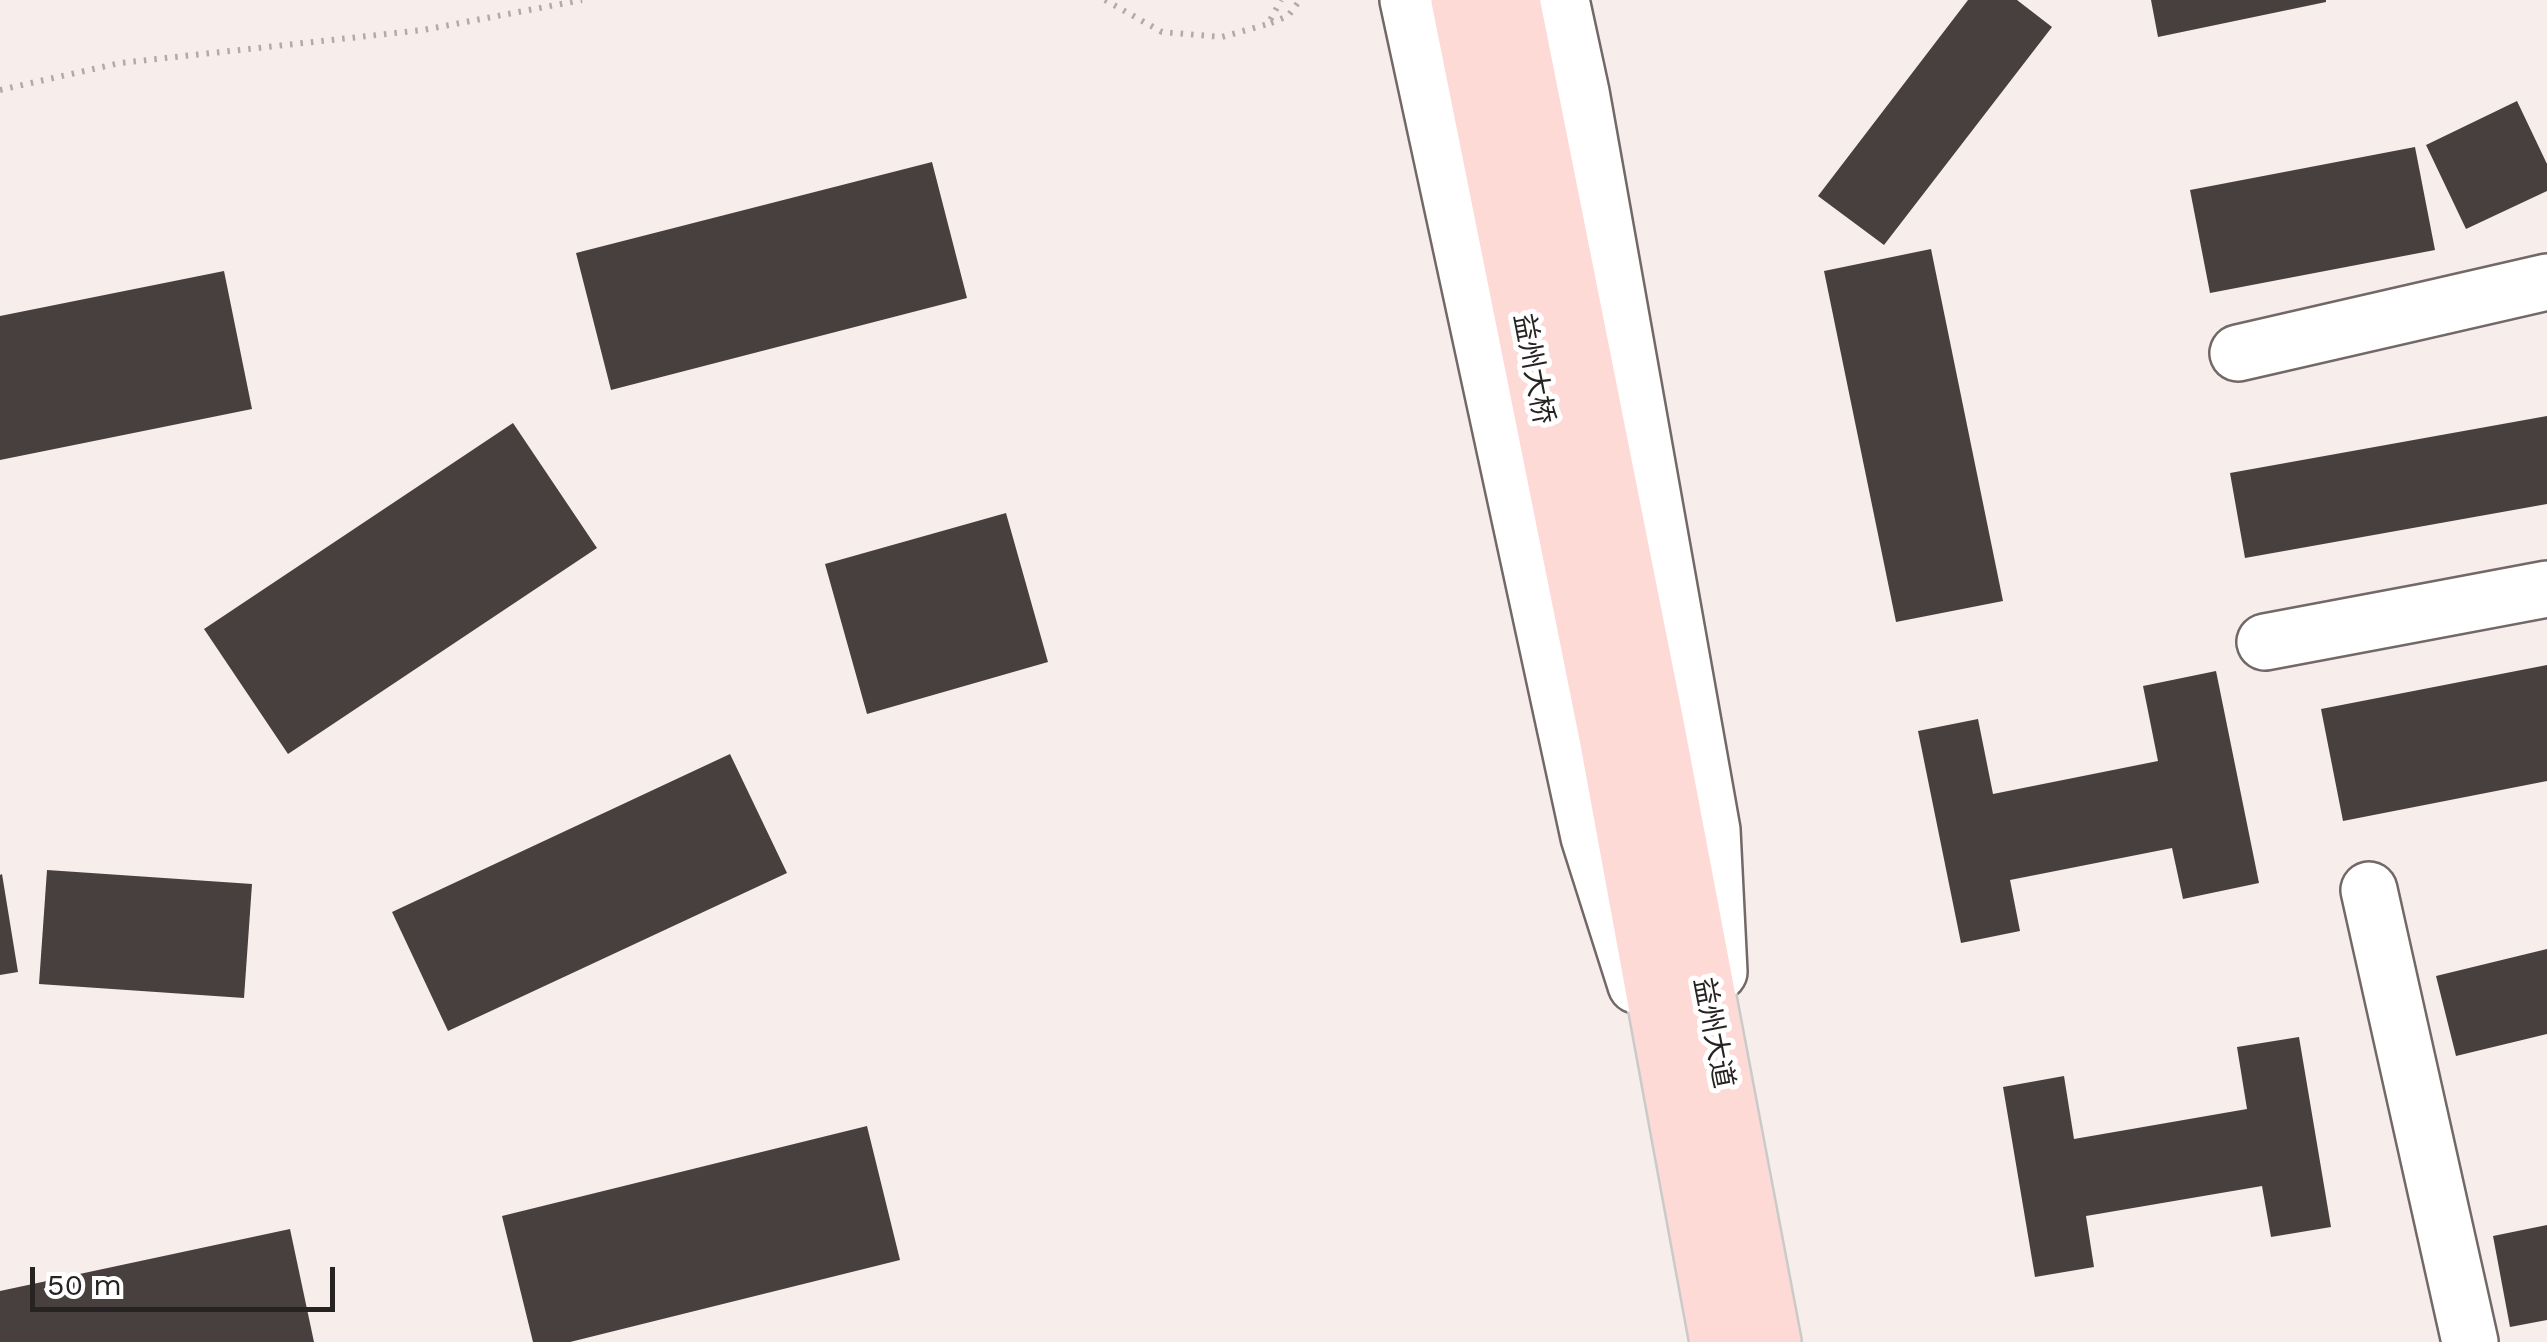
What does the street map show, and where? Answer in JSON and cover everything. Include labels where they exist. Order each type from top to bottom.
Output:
[{"type":"main road","name":"益州大桥","points":[[1459,0],[1632,730]]},
{"type":"main road","name":"益州大桥","points":[[1512,0],[1632,730]]},
{"type":"main road","name":"益州大道","points":[[1632,730],[1696,1082],[1718,1342]]},
{"type":"main road","name":"益州大道","points":[[1696,1082],[1773,1342]]},
{"type":"street","points":[[1408,0],[1588,837],[1611,913],[1696,1082]]},
{"type":"street","points":[[1561,0],[1581,92],[1712,830],[1696,1082]]},
{"type":"street","points":[[2238,352],[2547,282]]},
{"type":"street","points":[[2265,642],[2547,589]]},
{"type":"street","points":[[2370,890],[2470,1342]]},
{"type":"path","points":[[0,90],[120,63],[423,30],[582,0]]},
{"type":"path","points":[[1106,0],[1162,32],[1222,36],[1288,16],[1300,0]]},
{"type":"path","points":[[1268,24],[1281,0]]},
{"type":"building","points":[[1968,0],[2017,0],[2052,27],[1884,245],[1818,196]]},
{"type":"building","points":[[2151,0],[2326,0],[2326,2],[2158,37]]},
{"type":"building","points":[[2517,101],[2547,164],[2547,191],[2466,229],[2426,145]]},
{"type":"building","points":[[2415,147],[2435,250],[2210,293],[2190,190]]},
{"type":"building","points":[[932,162],[967,298],[611,390],[576,253]]},
{"type":"building","points":[[1931,249],[2003,601],[1896,622],[1824,271]]},
{"type":"building","points":[[224,271],[252,409],[0,460],[0,316]]},
{"type":"building","points":[[2547,416],[2547,504],[2245,558],[2230,473]]},
{"type":"building","points":[[513,423],[597,548],[288,754],[204,629]]},
{"type":"building","points":[[1006,513],[1048,662],[867,714],[825,564]]},
{"type":"building","points":[[2547,665],[2547,781],[2343,821],[2321,709]]},
{"type":"building","points":[[2216,671],[2259,883],[2183,899],[2172,848],[2010,880],[2020,931],[1961,943],[1918,731],[1978,719],[1993,794],[2158,761],[2143,686]]},
{"type":"building","points":[[730,754],[787,873],[448,1031],[392,912]]},
{"type":"building","points":[[47,870],[252,884],[244,998],[39,984]]},
{"type":"building","points":[[0,875],[18,972],[0,975]]},
{"type":"building","points":[[2547,949],[2547,1034],[2456,1056],[2436,976]]},
{"type":"building","points":[[2299,1037],[2331,1227],[2271,1237],[2262,1186],[2086,1216],[2094,1267],[2035,1277],[2003,1087],[2064,1076],[2074,1139],[2247,1109],[2237,1047]]},
{"type":"building","points":[[867,1126],[900,1260],[570,1342],[533,1342],[502,1216]]},
{"type":"building","points":[[2547,1225],[2547,1320],[2510,1327],[2493,1236]]},
{"type":"building","points":[[290,1229],[314,1342],[0,1342],[0,1291]]}]
